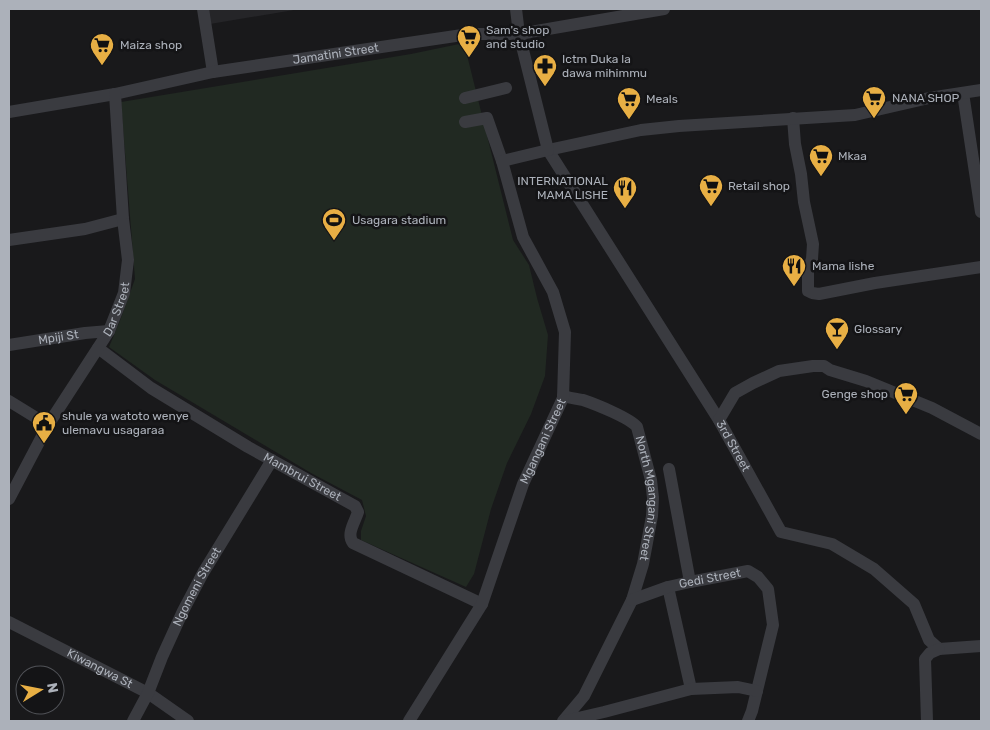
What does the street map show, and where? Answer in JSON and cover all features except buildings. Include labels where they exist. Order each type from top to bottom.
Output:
[{"type":"street","points":[[203,9],[213,72]]},
{"type":"street","points":[[516,9],[519,34],[548,150]]},
{"type":"street","name":"Jamatini Street","points":[[9,112],[114,94],[213,72],[469,34],[519,34],[664,9]]},
{"type":"street","points":[[465,98],[506,88]]},
{"type":"street","points":[[502,161],[641,130],[855,115],[929,98],[981,90]]},
{"type":"street","points":[[963,93],[981,212]]},
{"type":"street","name":"Dar Street","points":[[9,499],[48,425],[109,331],[124,293],[128,260],[123,219],[114,94]]},
{"type":"street","name":"Mgangani Street","points":[[409,721],[482,604],[523,484],[564,396],[565,332],[553,292],[523,237],[502,161],[487,118],[465,122]]},
{"type":"street","points":[[793,118],[794,137],[802,174],[804,202],[813,244],[812,259],[808,270],[808,290],[812,294],[981,267]]},
{"type":"street","name":"3rd Street","points":[[548,150],[719,420],[781,532],[832,544],[874,569],[914,604],[929,640],[939,648]]},
{"type":"street","points":[[9,240],[85,229],[123,219]]},
{"type":"street","name":"Mpiji St","points":[[9,345],[109,331]]},
{"type":"street","name":"Mambrui Street","points":[[98,348],[150,388],[248,447],[346,500],[358,512],[350,535],[350,539],[354,543],[482,604]]},
{"type":"street","points":[[719,420],[735,393],[753,383],[779,371],[824,366],[830,370],[866,381],[932,408],[981,434]]},
{"type":"street","name":"North Mgangani Street","points":[[564,396],[584,400],[635,424],[651,480],[653,498],[652,516],[643,564],[632,600],[584,696],[564,721]]},
{"type":"street","points":[[9,401],[48,425]]},
{"type":"street","name":"Ngomeni Street","points":[[133,721],[148,693],[162,656],[199,580],[272,460]]},
{"type":"street","points":[[669,469],[690,582]]},
{"type":"street","name":"Gedi Street","points":[[632,600],[668,587],[748,571],[758,577],[768,589],[773,625],[748,721]]},
{"type":"street","points":[[668,587],[691,689]]},
{"type":"street","name":"Kiwangwa St","points":[[9,622],[148,693],[188,721]]},
{"type":"street","points":[[927,721],[925,659],[939,648],[981,646]]},
{"type":"street","points":[[564,721],[691,689],[738,687],[757,691]]},
{"type":"shaded area","points":[[207,9],[300,9],[210,24]]},
{"type":"shaded area","points":[[464,43],[513,240],[529,265],[548,335],[545,376],[531,414],[507,463],[491,509],[474,574],[466,587],[361,540],[361,531],[366,516],[362,500],[311,473],[155,380],[109,347],[135,279],[121,102],[411,54]]},
{"type":"place","name":"Sam's shop and studio","points":[[469,58]]},
{"type":"place","name":"Maiza shop","points":[[102,66]]},
{"type":"place","name":"Ictm Duka la dawa mihimmu","points":[[545,87]]},
{"type":"place","name":"NANA SHOP","points":[[874,119]]},
{"type":"place","name":"Meals","points":[[629,120]]},
{"type":"place","name":"Mkaa","points":[[821,177]]},
{"type":"place","name":"Retail shop","points":[[711,207]]},
{"type":"place","name":"INTERNATIONAL MAMA LISHE","points":[[625,209]]},
{"type":"place","name":"Usagara stadium","points":[[334,241]]},
{"type":"place","name":"Mama lishe","points":[[794,287]]},
{"type":"place","name":"Glossary","points":[[837,350]]},
{"type":"place","name":"Genge shop","points":[[906,415]]},
{"type":"place","name":"shule ya watoto wenye ulemavu usagaraa","points":[[44,444]]}]
